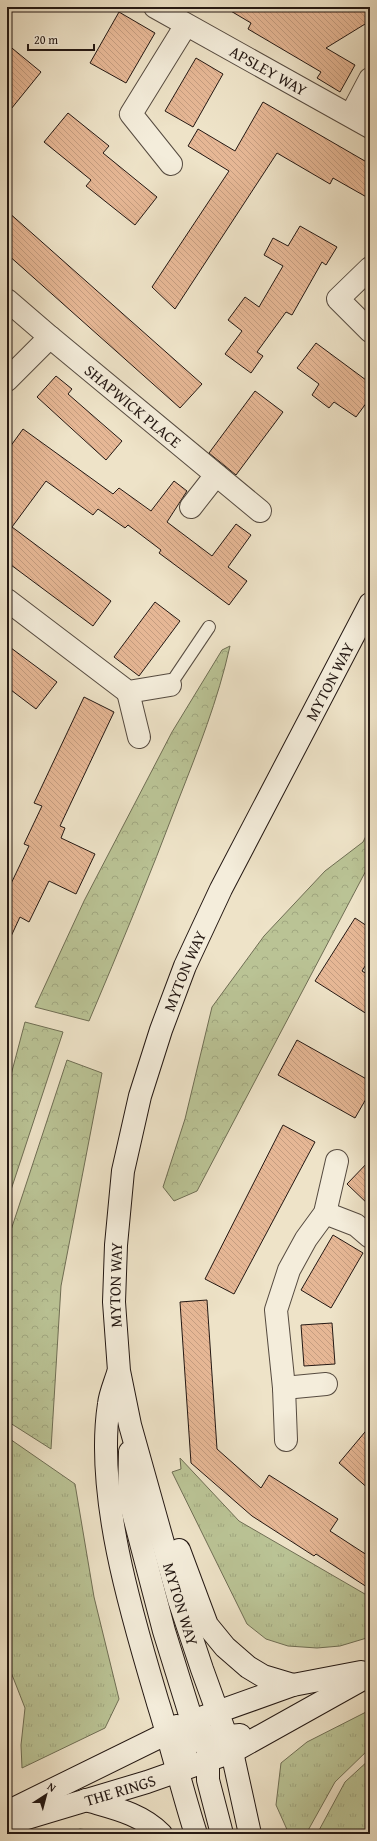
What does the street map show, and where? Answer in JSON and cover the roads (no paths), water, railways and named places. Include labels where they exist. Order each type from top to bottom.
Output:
[{"type":"street","name":"APSLEY WAY","points":[[155,7],[351,115],[370,127]]},
{"type":"street","points":[[172,164],[132,114],[186,25]]},
{"type":"street","points":[[351,115],[370,79]]},
{"type":"street","points":[[370,268],[338,299],[370,331]]},
{"type":"street","name":"SHAPWICK PLACE","points":[[7,300],[260,511]]},
{"type":"street","points":[[7,380],[50,337]]},
{"type":"street","points":[[191,507],[216,475]]},
{"type":"street","points":[[7,600],[128,692],[139,737]]},
{"type":"street","name":"MYTON WAY","points":[[197,1740],[217,1712],[179,1600],[130,1425],[119,1372],[114,1302],[116,1245],[123,1171],[140,1096],[161,1030],[185,966],[221,889],[370,604]]},
{"type":"street","points":[[128,692],[170,684]]},
{"type":"street","points":[[286,1440],[284,1388],[276,1310],[289,1270],[306,1239],[325,1212],[337,1161]]},
{"type":"street","points":[[325,1212],[356,1225],[370,1237]]},
{"type":"street","name":"MYTON WAY","points":[[119,1372],[109,1403],[106,1438],[109,1495],[115,1533],[128,1593],[158,1702],[197,1740],[250,1834]]},
{"type":"street","points":[[284,1388],[326,1384]]},
{"type":"street","points":[[130,1425],[129,1497],[168,1646],[197,1740],[222,1834]]},
{"type":"street","points":[[154,1511],[177,1544],[207,1625],[225,1647],[248,1667],[263,1676],[293,1685]]},
{"type":"street","points":[[217,1712],[293,1685],[370,1671]]},
{"type":"street","name":"THE RINGS","points":[[7,1812],[120,1755],[274,1727],[370,1675]]},
{"type":"street","points":[[196,1834],[177,1772],[197,1740]]},
{"type":"street","name":"THE RINGS","points":[[7,1824],[177,1772]]},
{"type":"street","points":[[84,1800],[125,1811],[140,1818],[161,1834]]},
{"type":"lane","points":[[170,684],[209,627]]}]
